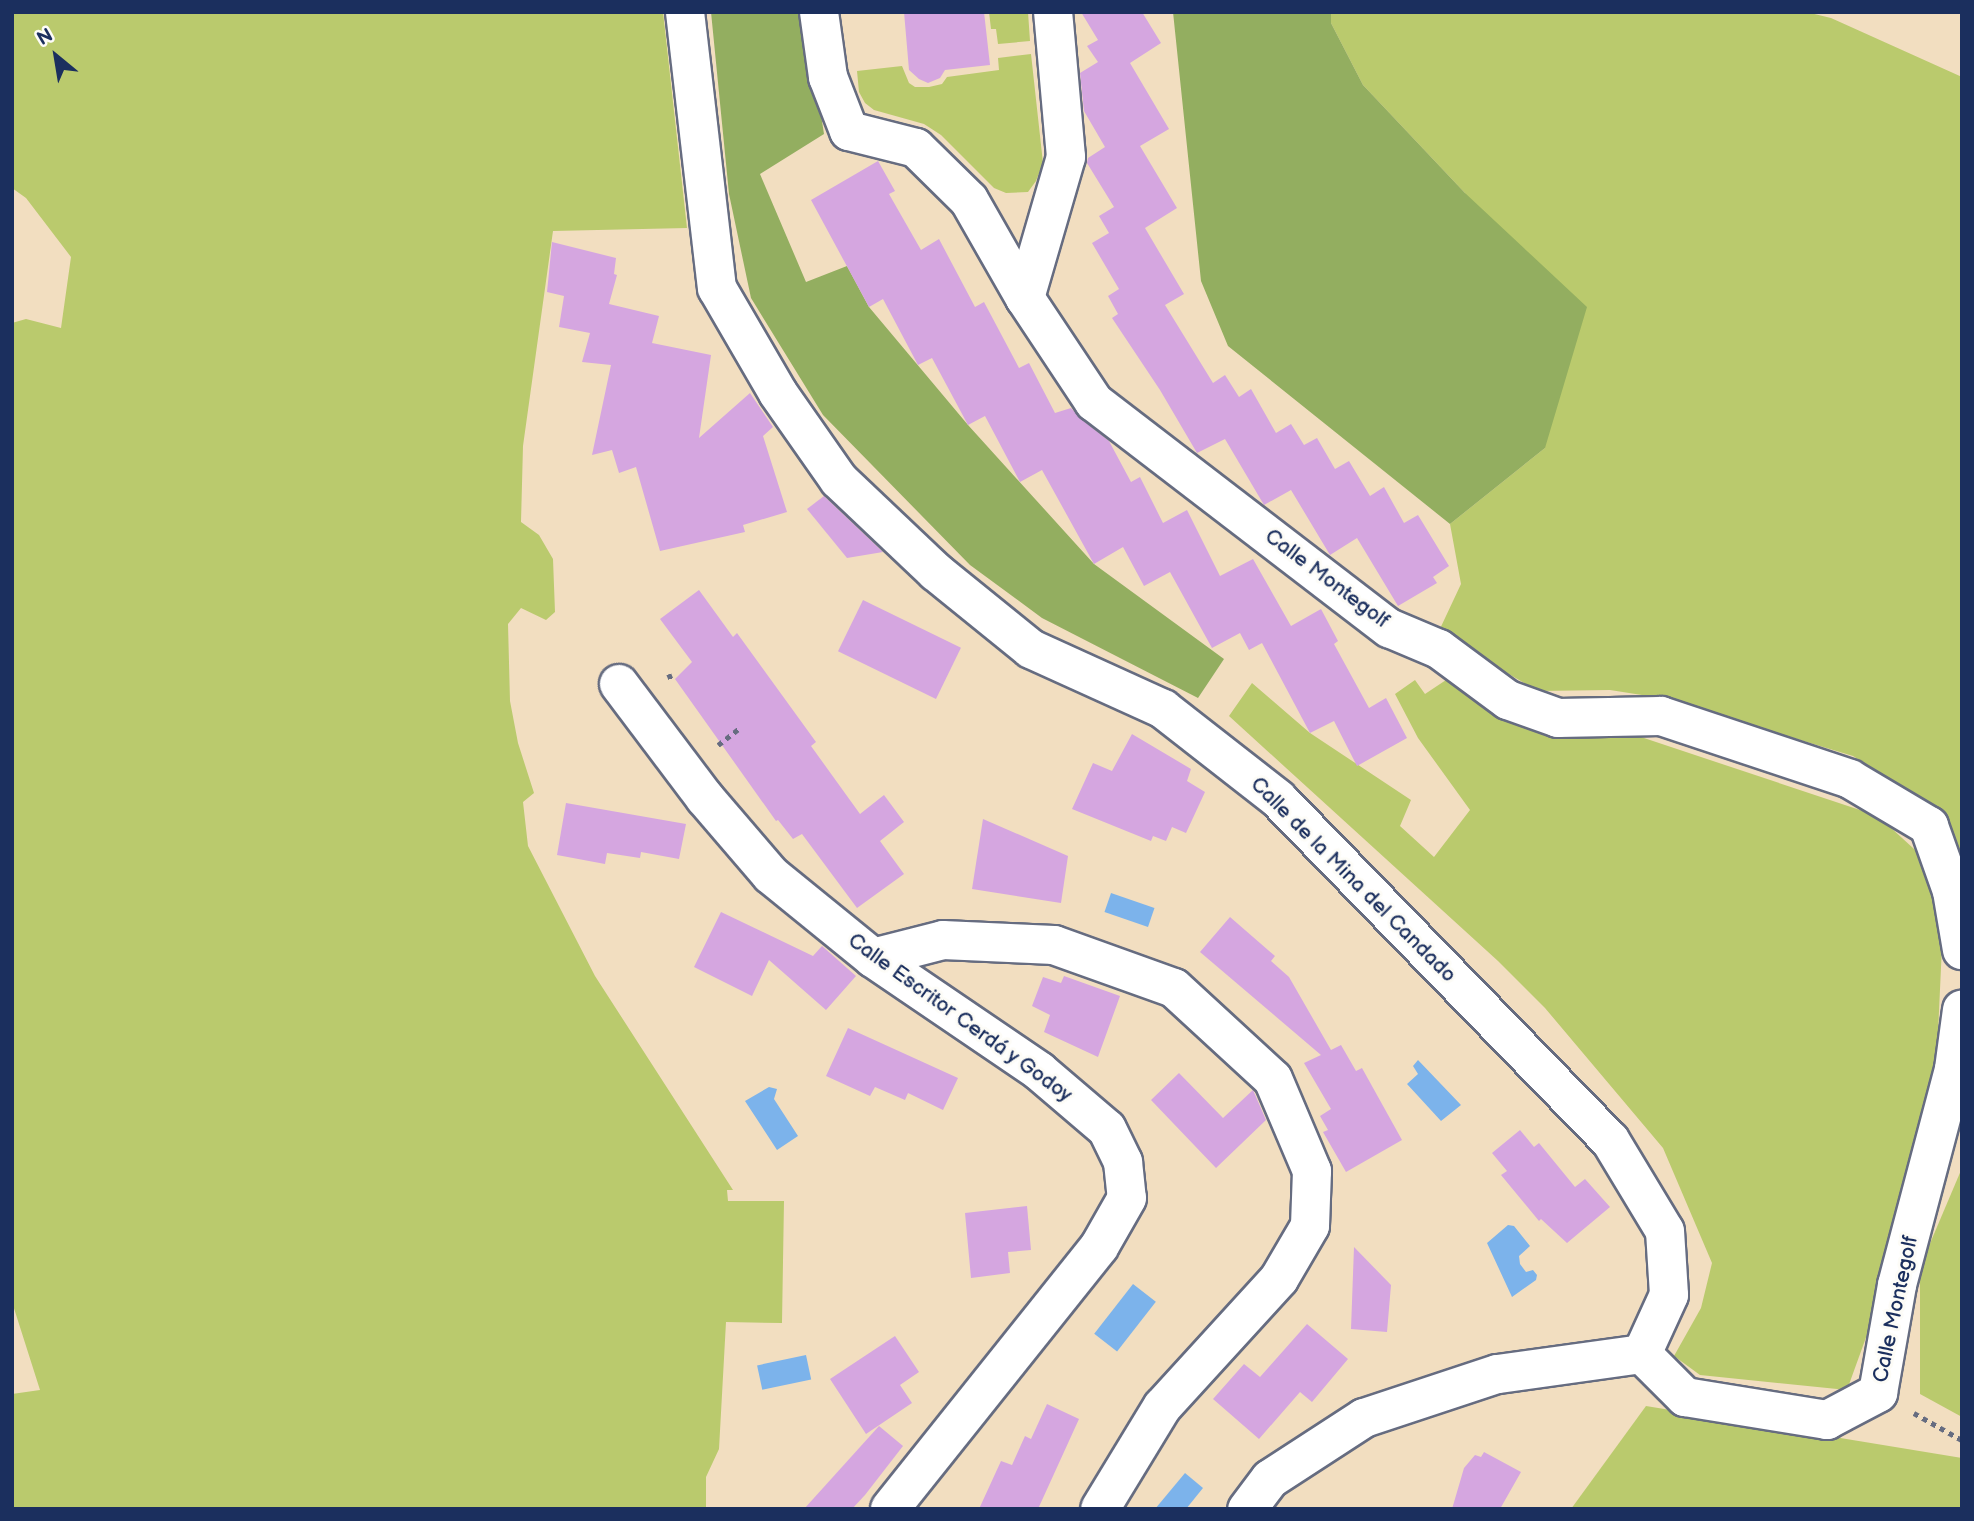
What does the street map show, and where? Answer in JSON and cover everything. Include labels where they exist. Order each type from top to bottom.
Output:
[{"type":"street","name":"Calle de la Mina del Candado","points":[[685,12],[716,288],[778,393],[839,480],[936,572],[1031,649],[1163,709],[1278,799],[1610,1140],[1665,1231],[1669,1295],[1642,1354]]},
{"type":"street","name":"Calle Montegolf","points":[[819,12],[828,77],[849,131],[916,148],[969,200],[1025,298],[1094,402],[1389,628],[1439,649],[1508,700],[1558,718],[1661,716],[1850,779],[1929,826],[1952,891],[1962,950]]},
{"type":"street","points":[[1025,298],[1066,158],[1053,12]]},
{"type":"street","name":"Calle Escritor Cerdá y Godoy","points":[[619,684],[705,798],[771,875],[873,958],[1039,1070],[1107,1129],[1123,1162],[1127,1198],[1099,1247],[890,1509]]},
{"type":"street","points":[[873,958],[943,940],[1054,945],[1174,988],[1273,1079],[1312,1171],[1311,1226],[1279,1279],[1162,1408],[1100,1509]]},
{"type":"street","name":"Calle Montegolf","points":[[1642,1354],[1685,1397],[1827,1420],[1878,1393],[1897,1285],[1954,1069],[1962,1010]]},
{"type":"street","points":[[1247,1509],[1270,1479],[1364,1418],[1497,1374],[1642,1354]]},
{"type":"path","points":[[669,674],[672,681]]},
{"type":"path","points":[[1878,1393],[1962,1440]]},
{"type":"green space","points":[[12,12],[663,12],[687,228],[553,231],[523,446],[521,522],[539,535],[553,559],[555,612],[546,620],[521,608],[508,624],[510,701],[518,743],[534,793],[523,802],[528,846],[595,976],[733,1190],[727,1190],[728,1201],[784,1201],[782,1323],[726,1322],[719,1449],[706,1477],[706,1509],[12,1509],[12,1394],[40,1390],[12,1302],[12,323],[26,319],[61,328],[71,257],[26,198],[12,188]]},
{"type":"green space","points":[[711,12],[805,12],[824,134],[760,174],[806,282],[847,266],[869,307],[968,425],[1094,564],[1224,659],[1198,698],[1042,618],[970,565],[823,415],[751,298],[729,194]]},
{"type":"green space","points":[[989,12],[1028,12],[1030,41],[998,44],[996,29],[991,29]]},
{"type":"green space","points":[[1173,12],[1331,12],[1331,23],[1363,85],[1465,193],[1587,307],[1545,448],[1450,524],[1228,346],[1201,281]]},
{"type":"green space","points":[[1331,12],[1806,12],[1831,18],[1962,77],[1962,855],[1940,812],[1853,756],[1661,698],[1610,690],[1538,691],[1438,633],[1461,584],[1450,524],[1545,448],[1465,193],[1363,85],[1331,23]]},
{"type":"green space","points":[[1031,54],[1043,163],[1028,192],[1006,193],[994,188],[941,135],[924,124],[874,110],[865,103],[859,92],[857,71],[902,66],[909,83],[915,87],[929,87],[942,84],[947,77],[999,70],[998,58]]},
{"type":"green space","points":[[1449,678],[1496,715],[1553,728],[1626,732],[1878,816],[1925,859],[1942,946],[1937,1055],[1881,1296],[1847,1390],[1700,1375],[1674,1356],[1701,1308],[1712,1263],[1663,1148],[1545,1008],[1498,961],[1229,716],[1252,683],[1310,733],[1411,800],[1400,826],[1434,857],[1470,810],[1418,738],[1395,694],[1415,680],[1425,694]]},
{"type":"green space","points":[[1962,1168],[1962,1417],[1920,1394],[1920,1267]]},
{"type":"green space","points":[[1646,1406],[1962,1458],[1962,1509],[1571,1509]]},
{"type":"water","points":[[1111,893],[1154,908],[1148,927],[1104,912]]},
{"type":"water","points":[[1418,1060],[1461,1105],[1441,1121],[1407,1084],[1418,1074],[1413,1066]]},
{"type":"water","points":[[769,1087],[777,1089],[774,1099],[798,1136],[777,1150],[745,1101]]},
{"type":"water","points":[[1508,1225],[1514,1226],[1530,1246],[1519,1256],[1520,1264],[1526,1272],[1533,1270],[1537,1275],[1536,1280],[1512,1297],[1487,1243]]},
{"type":"water","points":[[1133,1284],[1156,1302],[1117,1351],[1094,1334]]},
{"type":"water","points":[[806,1355],[811,1379],[762,1390],[757,1365]]},
{"type":"water","points":[[1185,1473],[1203,1488],[1186,1509],[1155,1509]]},
{"type":"building","points":[[904,12],[984,12],[990,65],[945,70],[940,78],[928,83],[919,79],[909,70]]},
{"type":"building","points":[[1081,12],[1142,12],[1161,43],[1130,63],[1169,129],[1140,146],[1177,208],[1145,228],[1184,294],[1165,305],[1213,383],[1225,375],[1239,397],[1251,389],[1276,433],[1291,424],[1304,445],[1317,438],[1335,469],[1349,461],[1370,496],[1384,487],[1404,523],[1418,515],[1449,566],[1433,577],[1437,583],[1398,606],[1357,538],[1330,555],[1291,490],[1264,505],[1225,439],[1197,453],[1160,390],[1112,318],[1118,314],[1108,296],[1119,289],[1092,243],[1109,233],[1099,216],[1114,207],[1087,163],[1088,158],[1105,147],[1084,111],[1080,73],[1098,62],[1087,46],[1098,40]]},
{"type":"building","points":[[878,161],[895,191],[889,194],[921,250],[939,239],[975,307],[984,302],[1019,368],[1029,363],[1055,413],[1071,408],[1109,441],[1131,482],[1140,477],[1163,523],[1187,510],[1220,576],[1253,559],[1291,626],[1321,609],[1338,641],[1334,644],[1369,708],[1386,698],[1407,738],[1357,766],[1334,721],[1310,733],[1262,643],[1249,650],[1240,633],[1212,648],[1170,572],[1144,586],[1123,547],[1094,564],[1042,470],[1020,482],[985,416],[968,425],[932,358],[918,365],[883,299],[869,307],[811,200]]},
{"type":"building","points":[[552,242],[616,258],[614,274],[617,275],[609,304],[659,316],[652,343],[711,355],[699,438],[750,393],[773,427],[763,436],[787,512],[743,525],[745,532],[660,551],[636,467],[619,473],[612,450],[592,455],[611,365],[582,362],[590,333],[559,327],[564,296],[547,292]]},
{"type":"building","points":[[824,496],[883,552],[847,558],[807,509]]},
{"type":"building","points":[[699,590],[733,637],[737,633],[816,742],[811,746],[860,814],[884,795],[904,822],[880,841],[904,874],[857,908],[802,834],[793,839],[778,820],[776,821],[675,679],[692,662],[660,619]]},
{"type":"building","points":[[863,600],[961,648],[936,699],[838,651]]},
{"type":"building","points":[[1132,734],[1191,769],[1187,781],[1205,792],[1186,833],[1172,827],[1166,841],[1153,836],[1151,841],[1072,809],[1093,763],[1112,771]]},
{"type":"building","points":[[566,803],[686,824],[679,859],[641,852],[640,858],[607,853],[605,864],[557,855]]},
{"type":"building","points":[[983,819],[1068,856],[1061,903],[972,889]]},
{"type":"building","points":[[721,912],[813,956],[822,946],[856,976],[826,1010],[769,960],[752,996],[694,967]]},
{"type":"building","points":[[1230,917],[1275,956],[1271,961],[1289,977],[1331,1050],[1341,1045],[1356,1071],[1362,1068],[1402,1140],[1346,1172],[1323,1132],[1328,1130],[1320,1116],[1331,1109],[1304,1063],[1321,1055],[1200,952]]},
{"type":"building","points":[[1064,976],[1120,996],[1098,1057],[1044,1032],[1050,1015],[1032,1006],[1043,977],[1061,983]]},
{"type":"building","points":[[848,1028],[958,1078],[943,1110],[908,1093],[905,1100],[875,1087],[870,1096],[826,1076]]},
{"type":"building","points":[[1179,1073],[1223,1118],[1253,1090],[1266,1120],[1216,1168],[1151,1100]]},
{"type":"building","points":[[1520,1130],[1534,1147],[1539,1143],[1575,1187],[1585,1179],[1610,1207],[1567,1243],[1541,1219],[1539,1221],[1501,1175],[1507,1171],[1492,1153]]},
{"type":"building","points":[[1027,1206],[1031,1250],[1008,1252],[1010,1273],[971,1278],[965,1213]]},
{"type":"building","points":[[1354,1247],[1391,1285],[1387,1332],[1351,1329]]},
{"type":"building","points":[[1307,1324],[1348,1359],[1312,1402],[1300,1392],[1259,1439],[1213,1399],[1244,1364],[1260,1377]]},
{"type":"building","points":[[895,1336],[919,1372],[900,1385],[912,1403],[866,1434],[830,1379]]},
{"type":"building","points":[[1047,1404],[1079,1419],[1038,1509],[979,1509],[1001,1461],[1012,1465],[1025,1436],[1031,1439]]},
{"type":"building","points":[[879,1426],[903,1446],[865,1495],[852,1509],[804,1509]]},
{"type":"building","points":[[1484,1452],[1521,1472],[1500,1509],[1452,1509],[1464,1468],[1475,1455],[1481,1457]]}]
